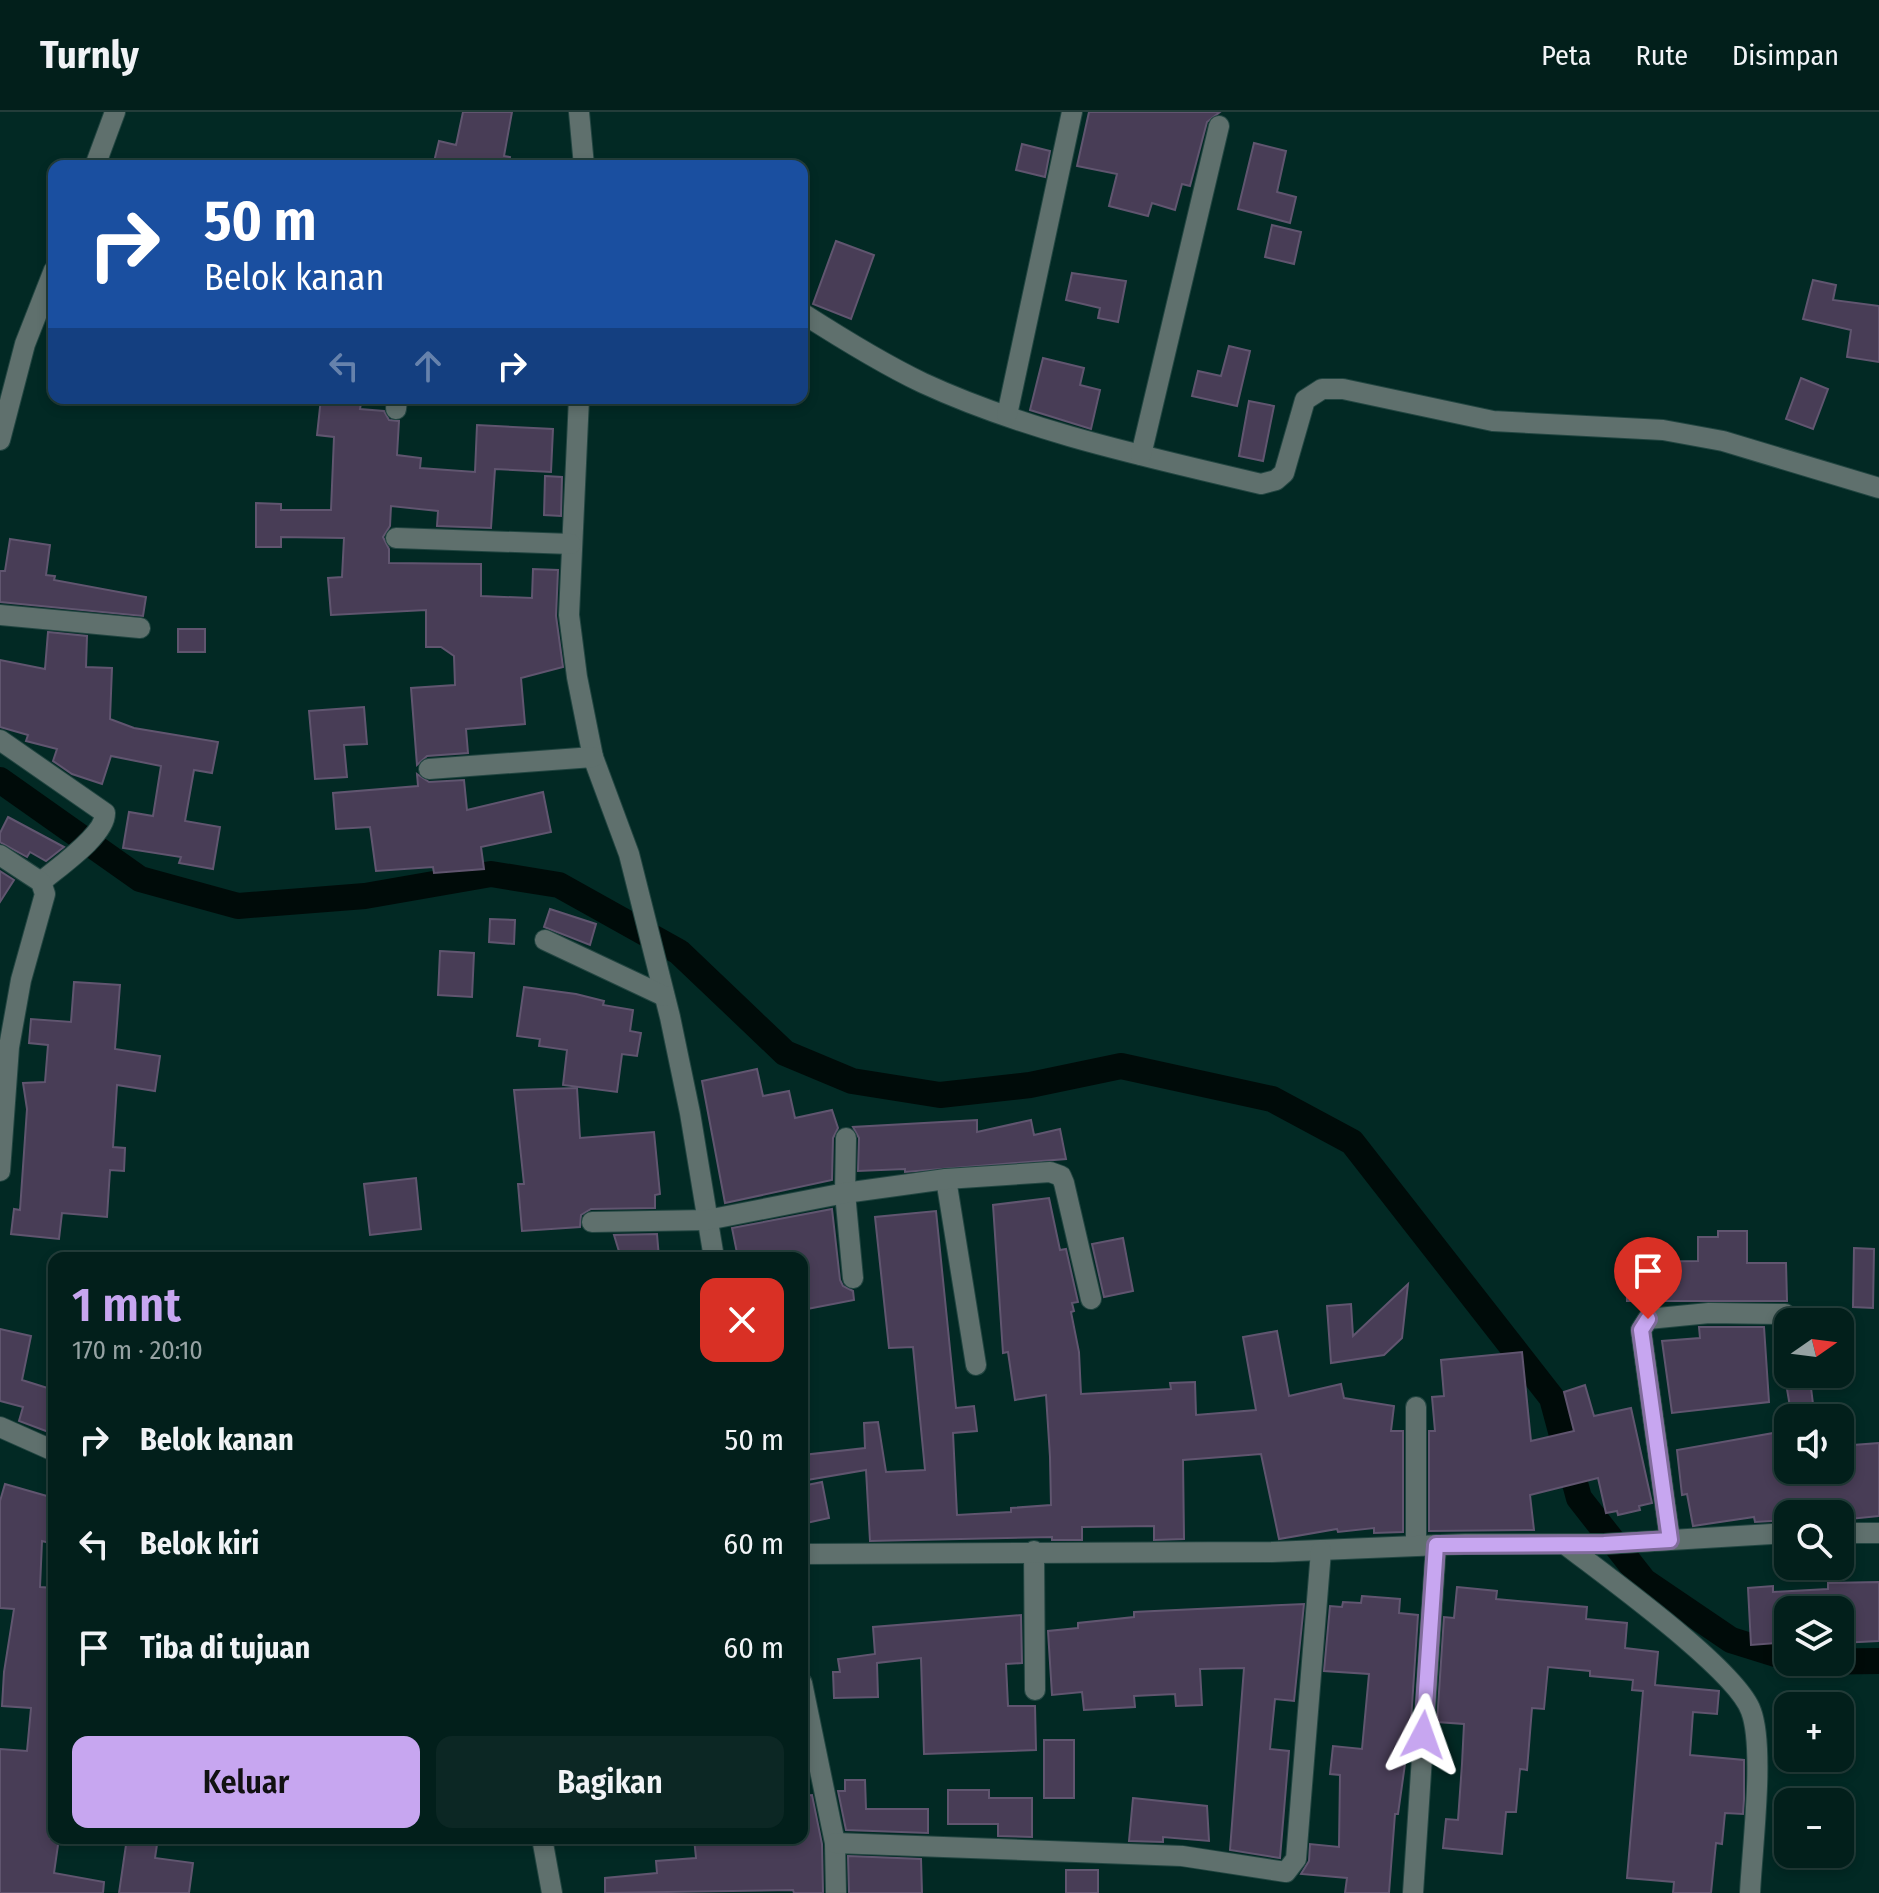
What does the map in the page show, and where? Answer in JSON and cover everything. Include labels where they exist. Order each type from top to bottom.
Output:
[{"type":"street","points":[[97,160],[115,112]]},
{"type":"street","points":[[579,112],[583,160]]},
{"type":"street","points":[[1007,415],[1072,112]]},
{"type":"street","points":[[1141,455],[1219,126]]},
{"type":"street","points":[[0,440],[25,344],[48,285]]},
{"type":"street","points":[[808,317],[850,344],[924,384],[1007,415],[1141,455],[1261,484],[1276,480],[1284,473],[1292,455],[1305,400],[1322,389],[1343,389],[1493,421],[1663,430],[1693,435],[1805,464],[1879,488]]},
{"type":"street","points":[[579,404],[569,615],[577,677],[593,757],[629,854],[664,996],[690,1113],[713,1252]]},
{"type":"street","points":[[396,538],[571,544]]},
{"type":"street","points":[[0,615],[140,628]]},
{"type":"street","points":[[0,740],[101,808],[105,819],[83,847],[41,882]]},
{"type":"street","points":[[429,769],[593,757]]},
{"type":"street","points":[[0,855],[41,882]]},
{"type":"street","points":[[0,1171],[9,1047],[21,980],[43,903],[41,882]]},
{"type":"street","points":[[545,940],[664,996]]},
{"type":"street","points":[[846,1138],[845,1193],[853,1278]]},
{"type":"street","points":[[592,1222],[707,1220],[845,1193],[946,1179],[1050,1172],[1061,1176],[1091,1299]]},
{"type":"street","points":[[946,1179],[976,1365]]},
{"type":"street","points":[[1659,1541],[1641,1330],[1644,1322],[1648,1319],[1709,1313],[1774,1314]]},
{"type":"street","points":[[1413,1893],[1426,1546],[1416,1407]]},
{"type":"street","points":[[0,1427],[48,1448]]},
{"type":"street","points":[[1854,1533],[1879,1533]]},
{"type":"street","points":[[808,1554],[1321,1551],[1426,1546],[1604,1544],[1774,1534]]},
{"type":"street","points":[[1566,1545],[1660,1618],[1743,1693],[1757,1734],[1750,1893]]},
{"type":"street","points":[[1034,1551],[1035,1690]]},
{"type":"street","points":[[835,1843],[1182,1856],[1286,1872],[1296,1859],[1321,1551]]},
{"type":"street","points":[[810,1762],[835,1843],[836,1893]]},
{"type":"street","points":[[543,1844],[552,1893]]},
{"type":"building","points":[[463,112],[512,112],[504,156],[510,157],[510,160],[434,160],[439,141],[456,145]]},
{"type":"building","points":[[1089,112],[1220,112],[1207,122],[1190,186],[1182,184],[1175,210],[1152,203],[1148,216],[1109,206],[1117,174],[1077,166]]},
{"type":"building","points":[[1254,143],[1286,151],[1277,192],[1296,197],[1290,223],[1238,209]]},
{"type":"building","points":[[1022,144],[1050,151],[1045,177],[1016,170]]},
{"type":"building","points":[[1272,225],[1301,232],[1294,264],[1265,257]]},
{"type":"building","points":[[836,241],[874,255],[851,319],[813,304]]},
{"type":"building","points":[[1072,273],[1126,281],[1118,322],[1098,318],[1100,308],[1066,300]]},
{"type":"building","points":[[1813,280],[1836,285],[1833,300],[1879,306],[1879,362],[1847,357],[1851,330],[1803,319]]},
{"type":"building","points":[[1229,346],[1250,351],[1237,406],[1192,396],[1198,371],[1221,376]]},
{"type":"building","points":[[1043,358],[1084,368],[1080,385],[1100,390],[1091,429],[1030,410]]},
{"type":"building","points":[[1801,378],[1828,389],[1813,429],[1786,419]]},
{"type":"building","points":[[1249,401],[1274,406],[1263,461],[1239,456]]},
{"type":"building","points":[[320,404],[361,404],[360,409],[384,411],[389,420],[399,421],[397,455],[421,458],[420,468],[475,472],[477,425],[553,429],[551,472],[495,469],[491,528],[437,526],[438,511],[391,506],[390,526],[383,537],[389,549],[389,563],[481,564],[481,596],[532,598],[533,569],[558,570],[556,616],[563,667],[521,678],[525,724],[466,729],[468,753],[427,756],[417,765],[411,688],[455,685],[454,656],[441,647],[426,647],[426,610],[331,615],[328,578],[342,577],[344,538],[281,537],[281,547],[256,547],[256,503],[281,504],[281,510],[331,510],[334,437],[317,435]]},
{"type":"building","points":[[545,476],[562,477],[561,516],[544,515]]},
{"type":"building","points":[[10,539],[50,545],[46,575],[55,576],[54,580],[146,597],[143,616],[0,602],[0,571],[5,571]]},
{"type":"building","points":[[178,629],[205,629],[205,652],[178,652]]},
{"type":"building","points":[[48,632],[87,636],[86,667],[112,668],[110,719],[134,728],[218,742],[212,773],[194,770],[185,821],[220,827],[213,869],[179,863],[181,857],[123,848],[129,812],[153,816],[161,766],[111,756],[102,784],[72,774],[53,761],[57,749],[26,741],[28,735],[0,727],[0,660],[45,669]]},
{"type":"building","points":[[364,707],[367,744],[344,745],[347,777],[315,779],[309,711]]},
{"type":"building","points":[[417,774],[429,782],[464,780],[467,810],[543,792],[551,832],[481,847],[484,869],[434,873],[433,867],[376,871],[370,827],[336,829],[333,793],[418,786]]},
{"type":"building","points":[[8,817],[64,847],[46,861],[30,852],[27,857],[0,842],[0,833]]},
{"type":"building","points":[[0,871],[14,880],[0,902]]},
{"type":"building","points":[[550,909],[596,924],[590,945],[544,927]]},
{"type":"building","points":[[490,919],[515,920],[514,944],[489,942]]},
{"type":"building","points":[[440,951],[474,953],[472,997],[438,995]]},
{"type":"building","points":[[74,982],[120,985],[115,1049],[160,1056],[155,1091],[117,1085],[113,1147],[125,1148],[124,1171],[110,1170],[107,1217],[62,1213],[59,1239],[11,1234],[14,1209],[20,1210],[27,1109],[23,1083],[45,1082],[48,1045],[29,1043],[31,1019],[71,1022]]},
{"type":"building","points":[[524,987],[576,994],[604,1001],[603,1005],[633,1010],[630,1031],[641,1033],[637,1056],[622,1054],[617,1092],[563,1085],[567,1050],[539,1046],[540,1039],[517,1036]]},
{"type":"building","points":[[757,1069],[763,1096],[789,1091],[795,1118],[832,1110],[838,1128],[833,1138],[832,1180],[725,1203],[702,1081]]},
{"type":"building","points":[[577,1088],[580,1138],[654,1132],[660,1194],[655,1195],[655,1208],[591,1209],[581,1215],[580,1227],[522,1231],[518,1184],[524,1184],[514,1090]]},
{"type":"building","points":[[977,1120],[977,1132],[1031,1120],[1034,1135],[1060,1129],[1066,1159],[905,1172],[905,1169],[858,1171],[859,1138],[853,1127]]},
{"type":"building","points":[[416,1178],[421,1229],[370,1235],[364,1184]]},
{"type":"building","points":[[1049,1198],[1060,1250],[1066,1249],[1078,1302],[1072,1303],[1074,1311],[1071,1312],[1079,1352],[1081,1394],[1171,1389],[1170,1383],[1195,1382],[1196,1415],[1256,1410],[1243,1337],[1277,1331],[1289,1396],[1341,1384],[1344,1398],[1394,1406],[1391,1431],[1403,1431],[1403,1532],[1374,1533],[1374,1528],[1338,1532],[1337,1529],[1279,1539],[1261,1454],[1183,1460],[1184,1539],[1154,1540],[1154,1526],[1082,1527],[1082,1540],[1052,1540],[1052,1537],[870,1541],[866,1470],[808,1480],[808,1454],[865,1448],[864,1423],[878,1422],[886,1472],[925,1470],[913,1347],[889,1348],[875,1217],[936,1211],[956,1408],[974,1406],[977,1431],[953,1433],[957,1515],[1011,1512],[1011,1508],[1051,1505],[1046,1395],[1015,1400],[1008,1352],[1003,1353],[993,1205]]},
{"type":"building","points":[[832,1209],[840,1280],[843,1286],[853,1291],[854,1300],[808,1309],[808,1252],[737,1252],[732,1228]]},
{"type":"building","points":[[1718,1231],[1747,1231],[1747,1263],[1786,1263],[1787,1301],[1627,1301],[1626,1262],[1698,1261],[1698,1237],[1718,1237]]},
{"type":"building","points":[[657,1234],[658,1252],[619,1252],[614,1235]]},
{"type":"building","points":[[1123,1238],[1133,1291],[1104,1297],[1092,1244]]},
{"type":"building","points":[[1854,1248],[1874,1249],[1873,1308],[1853,1307]]},
{"type":"building","points":[[1408,1284],[1402,1338],[1384,1355],[1331,1363],[1327,1306],[1351,1304],[1353,1336]]},
{"type":"building","points":[[1699,1327],[1764,1327],[1769,1402],[1672,1413],[1662,1341],[1700,1338]]},
{"type":"building","points":[[0,1329],[31,1336],[22,1380],[48,1388],[48,1432],[19,1421],[23,1407],[0,1401]]},
{"type":"building","points":[[1522,1352],[1531,1441],[1574,1431],[1564,1392],[1585,1385],[1594,1416],[1631,1408],[1652,1503],[1639,1506],[1640,1510],[1618,1515],[1617,1511],[1606,1513],[1598,1478],[1530,1495],[1534,1530],[1429,1531],[1429,1431],[1435,1431],[1432,1397],[1444,1396],[1441,1360]]},
{"type":"building","points":[[1787,1388],[1811,1388],[1813,1404],[1790,1404]]},
{"type":"building","points":[[1774,1433],[1774,1484],[1854,1484],[1854,1445],[1879,1443],[1879,1516],[1854,1519],[1854,1500],[1774,1500],[1774,1521],[1755,1522],[1754,1517],[1693,1526],[1687,1494],[1682,1495],[1677,1450]]},
{"type":"building","points":[[822,1482],[829,1518],[808,1523],[808,1485]]},
{"type":"building","points":[[5,1484],[48,1496],[48,1542],[42,1541],[40,1587],[48,1588],[48,1844],[58,1844],[54,1873],[104,1882],[103,1893],[0,1893],[0,1749],[27,1751],[31,1708],[2,1706],[14,1609],[0,1608],[0,1501]]},
{"type":"building","points":[[1879,1582],[1879,1641],[1854,1642],[1854,1596],[1774,1596],[1774,1643],[1751,1645],[1748,1588],[1773,1586],[1773,1592],[1828,1589],[1828,1583]]},
{"type":"building","points":[[1457,1587],[1497,1591],[1496,1599],[1587,1607],[1586,1619],[1627,1623],[1625,1648],[1658,1652],[1655,1685],[1719,1691],[1717,1714],[1693,1712],[1690,1755],[1744,1760],[1744,1799],[1743,1814],[1725,1813],[1722,1844],[1716,1843],[1711,1893],[1673,1893],[1674,1882],[1627,1878],[1643,1691],[1632,1690],[1633,1680],[1590,1676],[1590,1671],[1548,1667],[1544,1709],[1532,1708],[1527,1770],[1520,1769],[1516,1812],[1506,1812],[1502,1854],[1443,1848],[1446,1819],[1458,1820],[1462,1764],[1464,1724],[1437,1722],[1444,1617],[1454,1618]]},
{"type":"building","points":[[1362,1596],[1400,1599],[1399,1613],[1418,1615],[1411,1721],[1398,1814],[1395,1814],[1389,1893],[1345,1893],[1347,1878],[1301,1874],[1309,1861],[1310,1844],[1339,1847],[1340,1775],[1330,1774],[1333,1746],[1362,1749],[1369,1674],[1324,1671],[1330,1606],[1342,1607],[1343,1602],[1361,1603]]},
{"type":"building","points":[[1304,1604],[1294,1701],[1275,1699],[1270,1749],[1289,1751],[1280,1858],[1230,1850],[1244,1668],[1200,1669],[1202,1705],[1176,1706],[1175,1694],[1134,1696],[1135,1707],[1084,1710],[1082,1692],[1052,1695],[1048,1631],[1078,1628],[1078,1623],[1134,1617],[1134,1612]]},
{"type":"building","points":[[1021,1615],[1022,1663],[1006,1664],[1008,1706],[1035,1706],[1036,1750],[924,1754],[921,1658],[877,1663],[878,1697],[834,1698],[833,1672],[840,1672],[838,1659],[875,1654],[873,1627]]},
{"type":"building","points":[[1044,1740],[1074,1740],[1074,1798],[1044,1798]]},
{"type":"building","points":[[845,1780],[865,1780],[866,1809],[928,1809],[928,1833],[846,1830],[838,1791],[845,1791]]},
{"type":"building","points":[[948,1790],[989,1790],[989,1798],[1032,1798],[1032,1837],[998,1836],[998,1824],[948,1824]]},
{"type":"building","points":[[808,1795],[812,1795],[822,1844],[823,1893],[794,1893],[793,1890],[605,1893],[605,1878],[657,1873],[656,1861],[696,1858],[695,1844],[808,1844]]},
{"type":"building","points":[[1133,1798],[1207,1806],[1209,1841],[1163,1837],[1163,1842],[1129,1841]]},
{"type":"building","points":[[126,1844],[157,1844],[155,1858],[193,1863],[189,1893],[119,1893]]},
{"type":"building","points":[[848,1856],[921,1859],[922,1893],[849,1893]]},
{"type":"building","points":[[1066,1870],[1098,1870],[1098,1893],[1066,1893]]},
{"type":"waterway","points":[[0,780],[140,879],[238,906],[365,896],[491,874],[559,885],[679,952],[785,1053],[852,1081],[940,1095],[1030,1085],[1121,1066],[1272,1099],[1352,1142],[1552,1398],[1579,1498],[1644,1581],[1731,1640],[1774,1654]]},
{"type":"waterway","points":[[1854,1661],[1879,1661]]},
{"type":"route","points":[[1423,1735],[1436,1545],[1518,1546],[1670,1540],[1641,1330],[1648,1319]]}]
